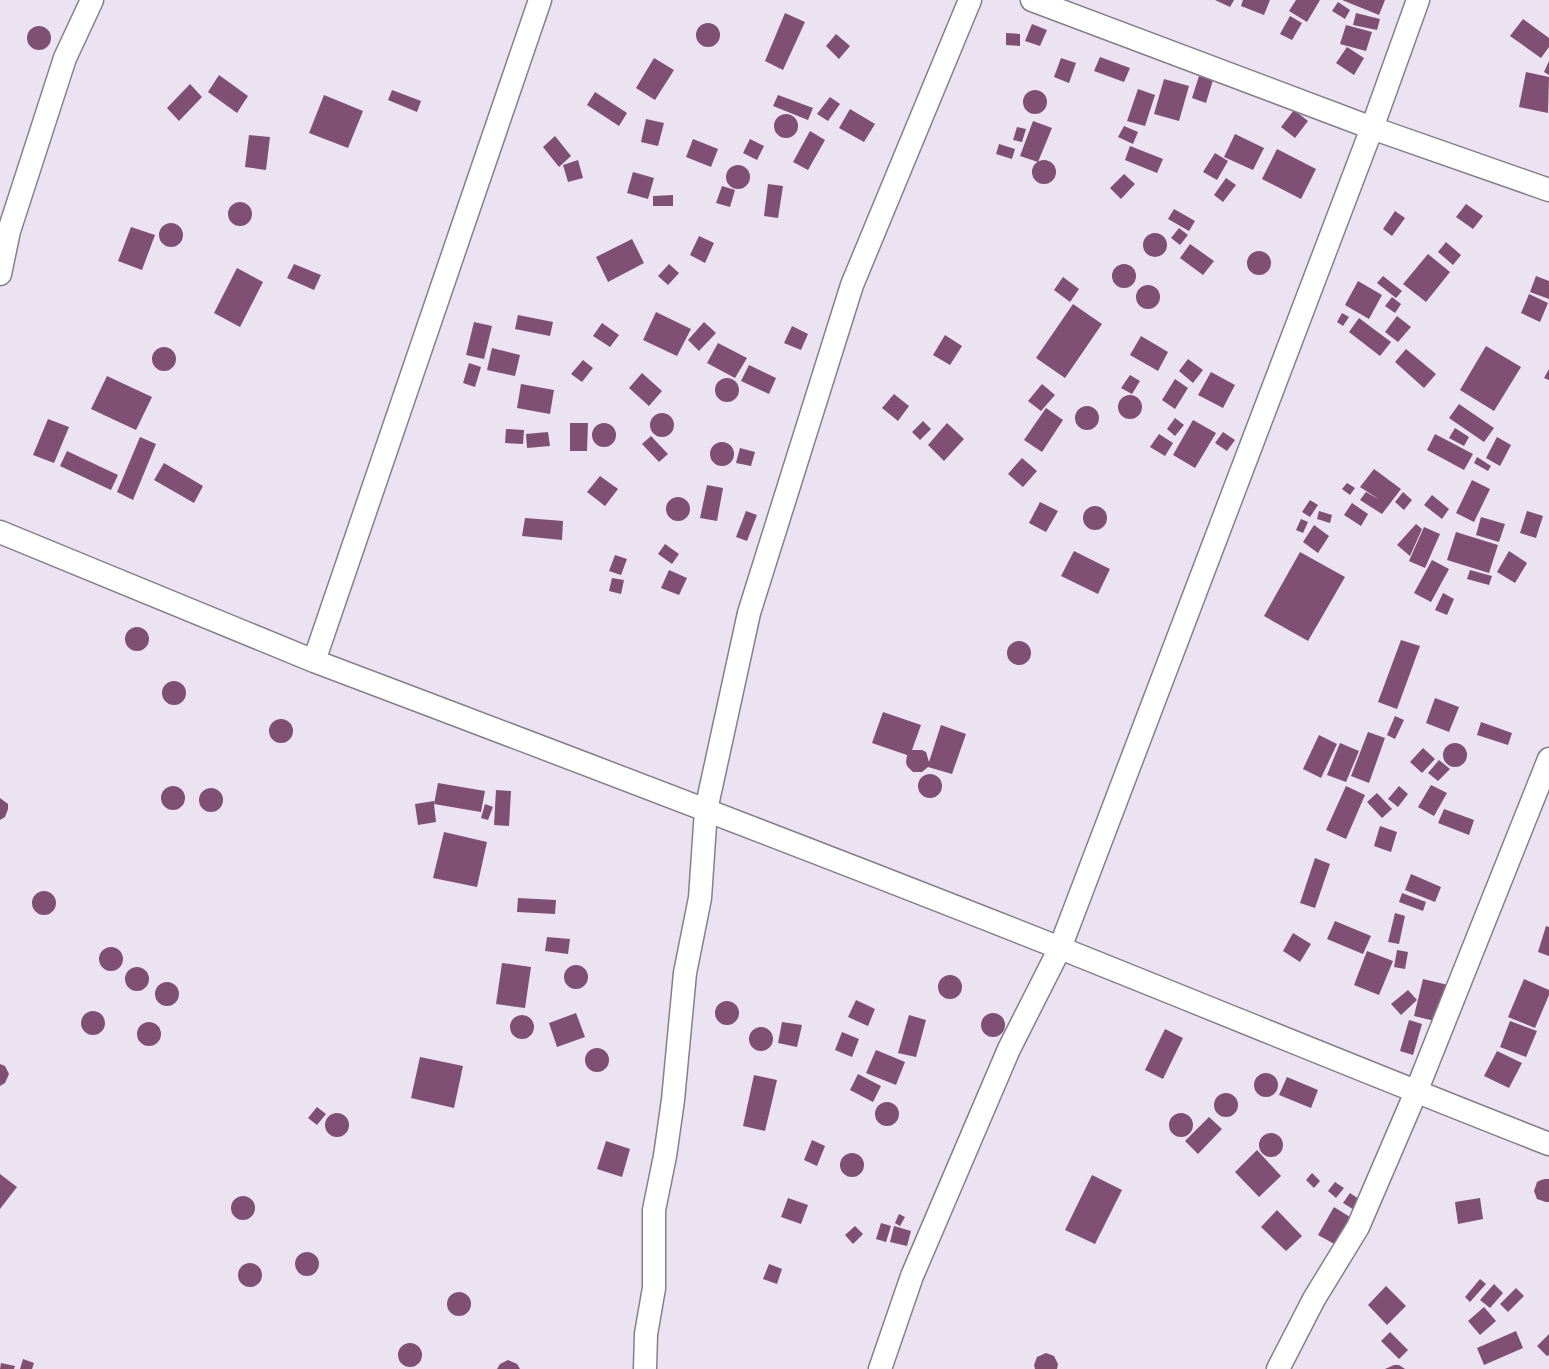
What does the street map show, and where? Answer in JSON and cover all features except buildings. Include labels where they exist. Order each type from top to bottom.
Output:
[{"type":"street","points":[[0,274],[9,231],[65,58],[92,0]]},
{"type":"street","points":[[314,661],[540,0]]},
{"type":"street","points":[[645,1369],[646,1334],[654,1288],[654,1210],[665,1156],[673,1100],[685,972],[700,898],[706,810],[749,613],[852,285],[970,0]]},
{"type":"street","points":[[1032,0],[1372,128],[1549,190]]},
{"type":"street","points":[[880,1369],[912,1276],[982,1112],[1009,1049],[1060,948],[1372,128],[1418,0]]},
{"type":"street","points":[[0,532],[314,661],[706,810],[1060,948],[1549,1144]]},
{"type":"street","points":[[1278,1369],[1314,1299],[1358,1227],[1416,1092],[1549,760]]}]
